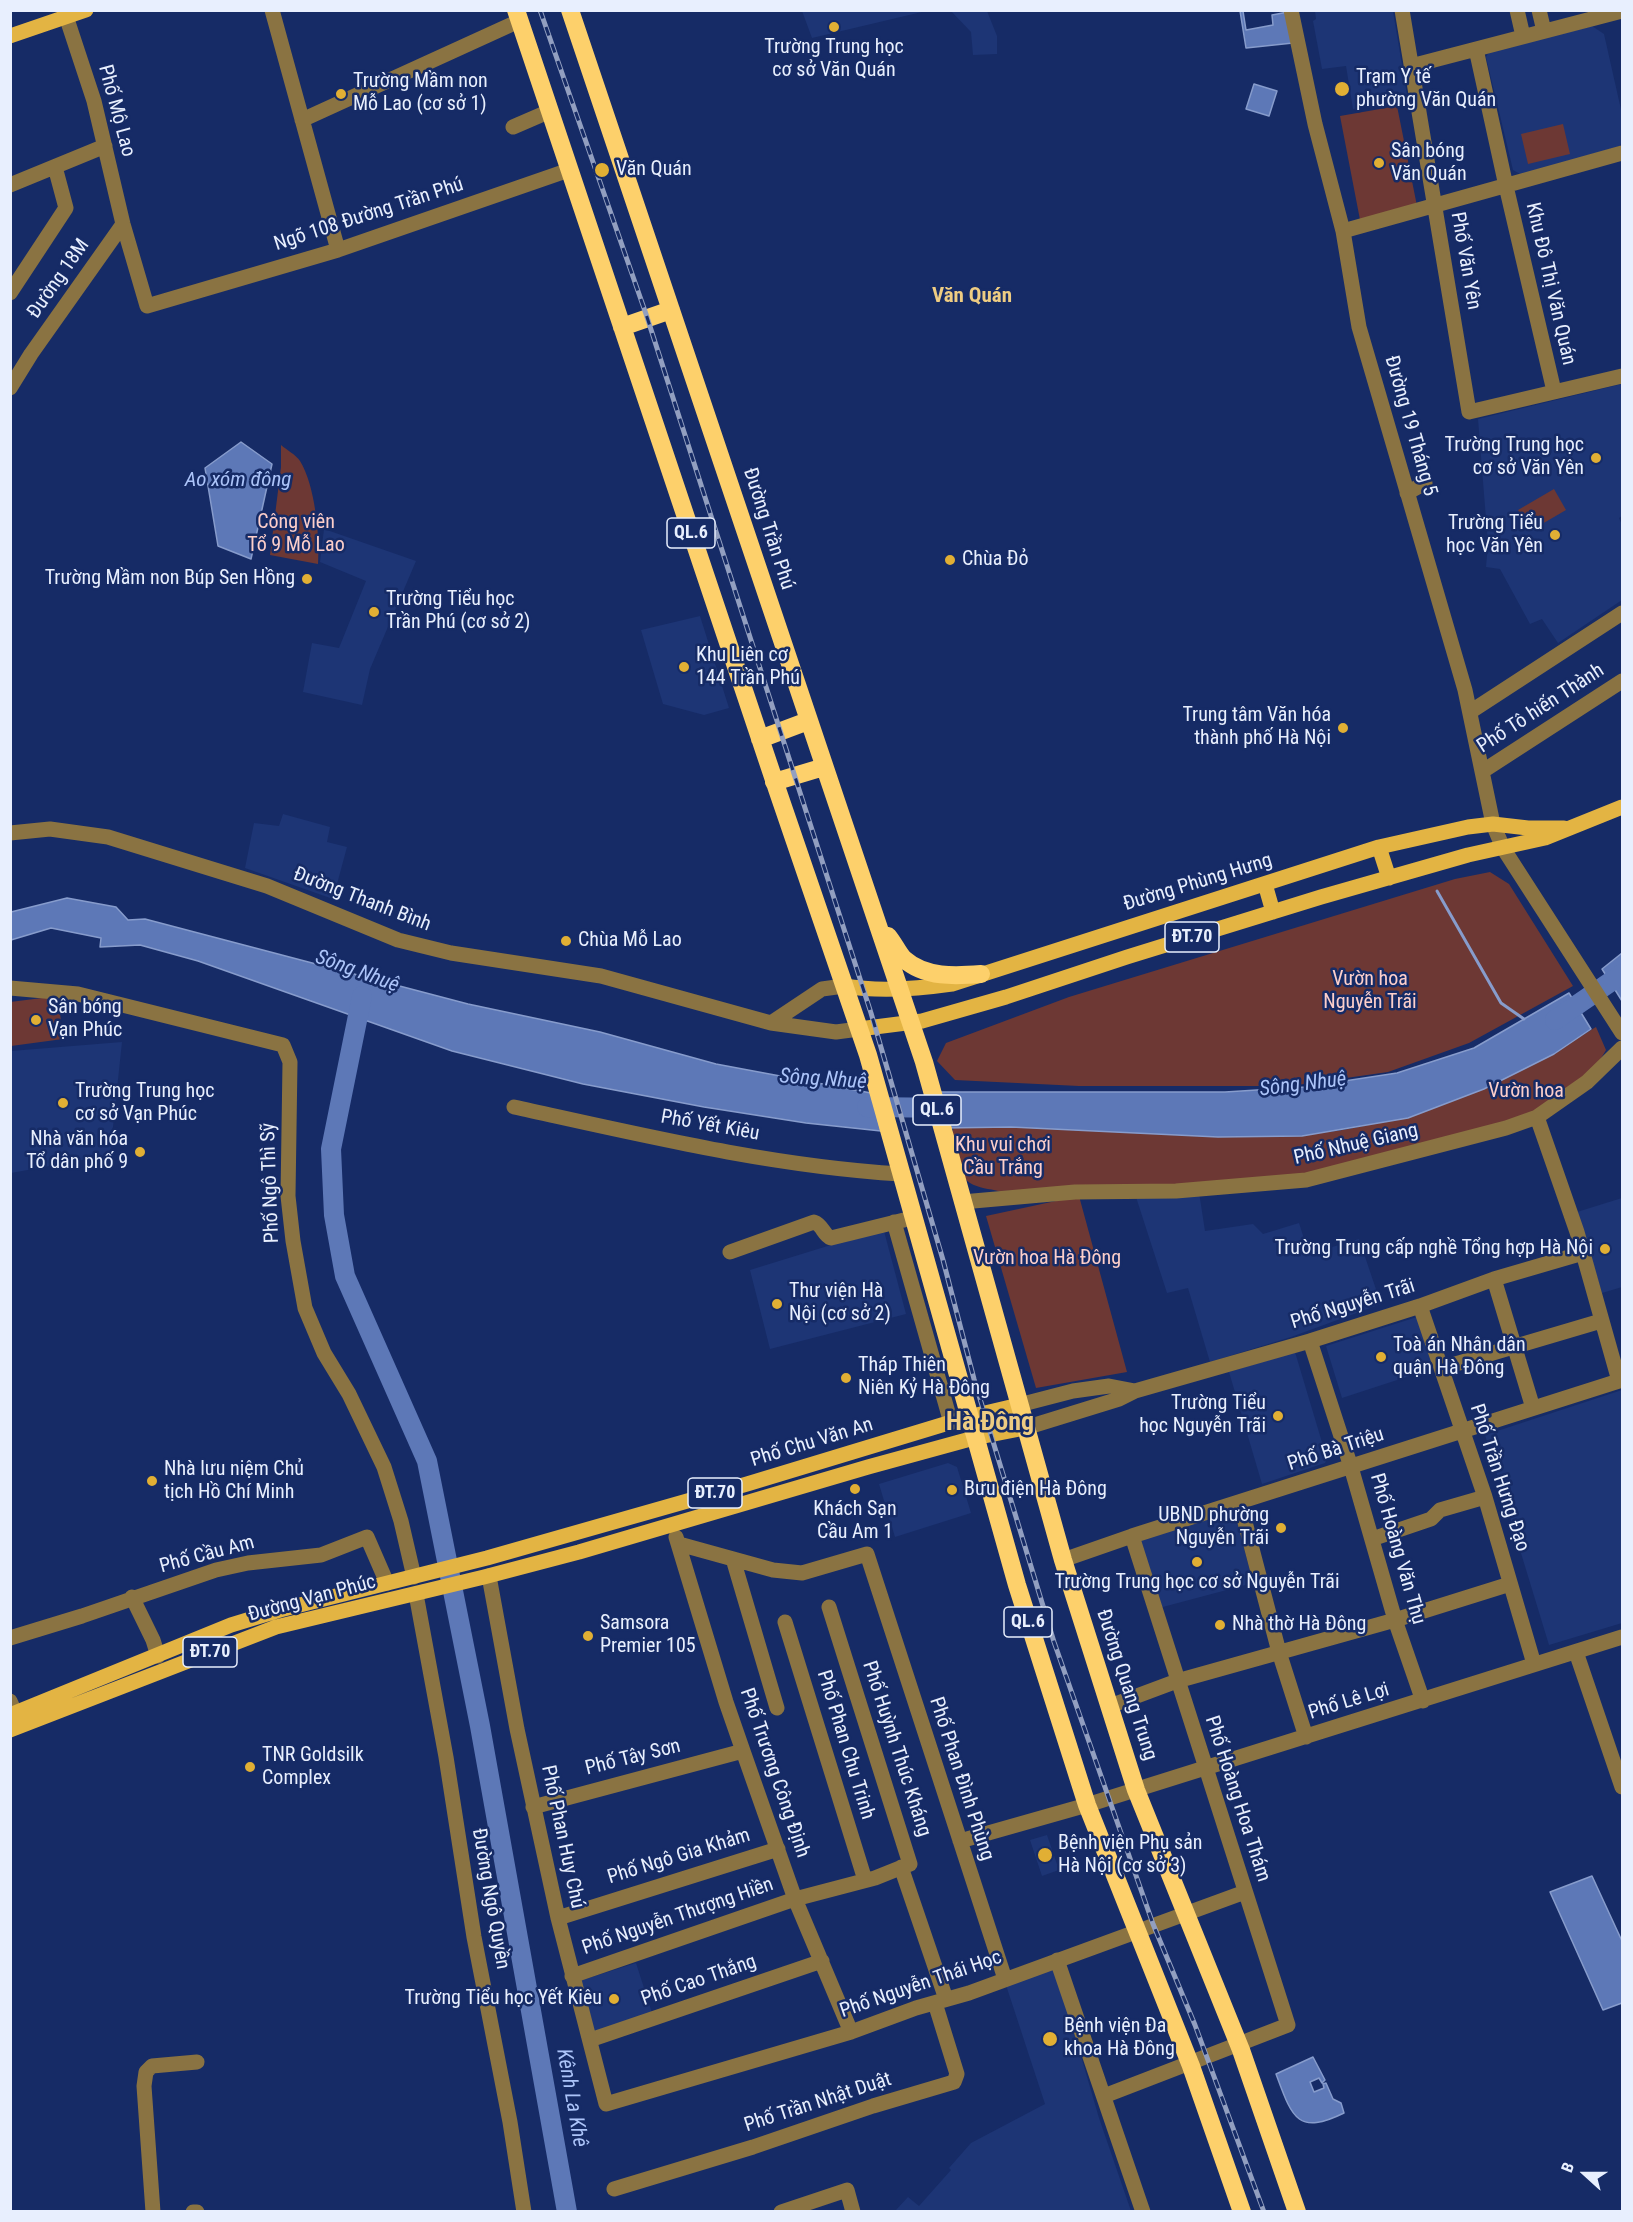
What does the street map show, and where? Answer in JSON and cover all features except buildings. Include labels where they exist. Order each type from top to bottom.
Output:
[{"type":"highway","name":"Đường Trần Phú","points":[[570,10],[924,1062],[950,1159]]},
{"type":"highway","name":"QL.6","points":[[518,16],[774,782],[860,1029],[1017,1586],[1087,1805],[1190,2061],[1242,2211]]},
{"type":"highway","points":[[622,327],[671,310]]},
{"type":"highway","points":[[760,739],[808,721]]},
{"type":"highway","points":[[774,782],[824,768]]},
{"type":"highway","points":[[877,925],[892,941],[903,958],[913,965],[949,976],[981,974]]},
{"type":"highway","name":"Đường Quang Trung","points":[[950,1159],[1025,1403],[1063,1560],[1137,1790],[1238,2044],[1297,2211]]},
{"type":"main road","points":[[10,36],[65,14],[86,10]]},
{"type":"main road","name":"Đường Phùng Hưng","points":[[860,1029],[922,1022],[1273,912],[1468,855],[1545,838],[1623,807]]},
{"type":"main road","name":"Đường Phùng Hưng","points":[[844,986],[915,989],[952,984],[1379,848],[1468,827],[1493,824],[1528,828],[1567,828]]},
{"type":"main road","points":[[1379,848],[1389,878]]},
{"type":"main road","points":[[1265,884],[1273,912]]},
{"type":"main road","name":"Phố Chu Văn An","points":[[483,1559],[747,1485],[968,1417],[1025,1403]]},
{"type":"main road","points":[[951,1423],[956,1443]]},
{"type":"main road","name":"Phố Chu Văn An","points":[[487,1577],[974,1438],[1031,1426]]},
{"type":"main road","points":[[747,1485],[751,1501]]},
{"type":"main road","points":[[553,1538],[548,1545],[549,1550],[558,1558]]},
{"type":"main road","points":[[483,1559],[496,1564],[495,1570],[487,1577]]},
{"type":"main road","name":"ĐT.70","points":[[417,1576],[483,1559]]},
{"type":"main road","name":"Đường Vạn Phúc","points":[[12,1709],[158,1656],[231,1625],[417,1576]]},
{"type":"main road","name":"ĐT.70","points":[[420,1593],[487,1577]]},
{"type":"main road","name":"Đường Vạn Phúc","points":[[10,1730],[265,1631],[420,1593]]},
{"type":"main road","points":[[310,1603],[314,1618]]},
{"type":"street","points":[[272,10],[338,250]]},
{"type":"street","name":"Đường 19 Tháng 5","points":[[1291,10],[1315,124],[1343,231],[1359,327],[1470,712],[1493,824],[1503,848],[1621,1030]]},
{"type":"street","name":"Phố Văn Yên","points":[[1402,10],[1469,412]]},
{"type":"street","points":[[1517,10],[1523,36]]},
{"type":"street","points":[[1539,10],[1544,31]]},
{"type":"street","points":[[1411,66],[1623,11]]},
{"type":"street","name":"Phố Mộ Lao","points":[[65,14],[94,101],[123,224],[147,306],[180,296]]},
{"type":"street","points":[[302,120],[518,16]]},
{"type":"street","name":"Khu Đô Thị Văn Quán","points":[[1476,49],[1554,391]]},
{"type":"street","points":[[513,127],[550,111]]},
{"type":"street","points":[[10,185],[105,146]]},
{"type":"street","name":"Khu Đô Thị Văn Quán","points":[[1343,231],[1623,153]]},
{"type":"street","points":[[10,293],[66,208],[55,167]]},
{"type":"street","name":"Ngõ 108 Đường Trần Phú","points":[[180,296],[338,250],[569,170]]},
{"type":"street","name":"Đường 18M","points":[[13,378],[123,224]]},
{"type":"street","name":"Khu Đô Thị Văn Quán","points":[[1469,412],[1623,376]]},
{"type":"street","points":[[1407,493],[1425,483]]},
{"type":"street","points":[[1470,712],[1623,613]]},
{"type":"street","name":"Phố Tô hiến Thành","points":[[1483,771],[1623,681]]},
{"type":"street","name":"Đường Thanh Bình","points":[[10,833],[50,829],[108,837],[267,886],[398,940],[451,953],[601,976],[771,1023],[836,1032],[860,1029]]},
{"type":"street","points":[[771,1023],[822,989],[844,986]]},
{"type":"street","name":"Phố Ngô Thì Sỹ","points":[[10,988],[78,994],[283,1045],[290,1062],[288,1196],[293,1241],[305,1308],[324,1353],[349,1394],[384,1467],[417,1576]]},
{"type":"street","name":"Phố Nhuệ Giang","points":[[962,1202],[1075,1192],[1176,1191],[1306,1180],[1473,1137],[1537,1117],[1587,1082],[1623,1048]]},
{"type":"street","name":"Phố Yết Kiêu","points":[[514,1107],[675,1143],[833,1168],[899,1166]]},
{"type":"street","points":[[1537,1117],[1583,1253],[1601,1321],[1621,1381]]},
{"type":"street","points":[[730,1252],[814,1222],[825,1235],[831,1238],[913,1218]]},
{"type":"street","points":[[894,1222],[951,1423]]},
{"type":"street","name":"Phố Nguyễn Trãi","points":[[1031,1426],[1119,1399],[1135,1391],[1310,1341],[1420,1306],[1494,1279],[1583,1253]]},
{"type":"street","points":[[1494,1279],[1533,1408]]},
{"type":"street","name":"Phố Trần Hưng Đạo","points":[[1420,1306],[1485,1497],[1534,1664]]},
{"type":"street","points":[[1442,1368],[1601,1321]]},
{"type":"street","name":"Phố Hoàng Văn Thụ","points":[[1310,1341],[1351,1467],[1395,1620],[1423,1701]]},
{"type":"street","name":"Phố Bà Triệu","points":[[1063,1560],[1621,1381]]},
{"type":"street","name":"Phố Nguyễn Trãi","points":[[1025,1403],[1073,1391],[1109,1386],[1135,1391]]},
{"type":"street","points":[[1372,1539],[1431,1519],[1440,1510],[1485,1497]]},
{"type":"street","points":[[1240,1503],[1279,1652],[1306,1737]]},
{"type":"street","name":"Phố Trương Công Định","points":[[672,1523],[726,1702],[795,1899],[851,2032]]},
{"type":"street","name":"Phố Cầu Am","points":[[10,1638],[133,1600],[216,1570],[248,1563],[321,1555],[367,1536],[387,1583]]},
{"type":"street","name":"Phố Hoàng Hoa Thám","points":[[1132,1536],[1288,2025],[1238,2044]]},
{"type":"street","points":[[679,1544],[733,1559],[777,1708]]},
{"type":"street","name":"Phố Phan Đình Phùng","points":[[733,1559],[773,1570],[802,1573],[867,1554],[1005,1979]]},
{"type":"street","name":"Phố Phan Huy Chú","points":[[487,1577],[533,1807],[558,1918],[606,2104]]},
{"type":"street","points":[[1110,1706],[1177,1681],[1395,1620],[1510,1584]]},
{"type":"street","name":"Đường Ngô Quyền","points":[[420,1593],[474,1937],[510,2122],[524,2211]]},
{"type":"street","points":[[133,1600],[153,1640],[158,1656]]},
{"type":"street","name":"Phố Huỳnh Thúc Kháng","points":[[829,1607],[910,1864],[901,1868],[940,2001]]},
{"type":"street","name":"Phố Phan Chu Trinh","points":[[786,1622],[865,1880]]},
{"type":"street","name":"Phố Lê Lợi","points":[[960,1841],[1137,1790],[1623,1637]]},
{"type":"street","points":[[1576,1652],[1623,1787]]},
{"type":"street","name":"Phố Tây Sơn","points":[[533,1807],[743,1751]]},
{"type":"street","name":"Phố Ngô Gia Khảm","points":[[558,1918],[778,1849]]},
{"type":"street","name":"Phố Nguyễn Thượng Hiền","points":[[572,1976],[795,1899],[901,1868]]},
{"type":"street","name":"Phố Nguyễn Thái Học","points":[[606,2104],[851,2032],[1138,1932],[1153,1924],[1245,1892]]},
{"type":"street","points":[[1057,1959],[1143,2211]]},
{"type":"street","name":"Phố Cao Thắng","points":[[590,2040],[822,1961]]},
{"type":"street","name":"Phố Trần Nhật Duật","points":[[614,2188],[753,2147],[873,2106],[954,2082],[957,2074],[940,2001]]},
{"type":"street","points":[[1104,2096],[1238,2044]]},
{"type":"street","points":[[153,2211],[144,2086],[146,2072],[152,2066],[197,2062]]},
{"type":"street","points":[[781,2211],[847,2190],[853,2211]]},
{"type":"street","points":[[193,2211],[198,2211]]},
{"type":"shaded area","name":"Trường Trung học cơ sở Văn Quán","points":[[802,10],[926,11],[812,38]]},
{"type":"shaded area","name":"Trường Trung học cơ sở Văn Quán","points":[[951,11],[987,11],[997,36],[997,54],[973,55],[971,32]]},
{"type":"shaded area","points":[[1315,11],[1393,11],[1408,101],[1353,109],[1346,66],[1322,69],[1313,21],[1316,19]]},
{"type":"shaded area","points":[[1592,26],[1604,34],[1622,114],[1620,146],[1522,175],[1513,170],[1486,57],[1489,52]]},
{"type":"shaded area","name":"Trường Tiểu học Văn Yên","points":[[1622,384],[1622,516],[1619,518],[1622,525],[1622,600],[1558,643],[1542,619],[1530,624],[1500,569],[1486,567],[1488,544],[1478,419]]},
{"type":"shaded area","name":"Trường Tiểu học Trần Phú (cơ sở 2)","points":[[324,529],[416,561],[370,669],[362,705],[303,692],[312,643],[339,648],[366,581],[320,562]]},
{"type":"shaded area","name":"Khu Liên cơ 144 Trần Phú","points":[[700,616],[729,708],[704,715],[663,704],[641,630]]},
{"type":"shaded area","points":[[283,814],[330,827],[327,842],[347,847],[333,899],[245,868],[254,823],[279,826]]},
{"type":"shaded area","name":"Trường Trung học cơ sở Vạn Phúc","points":[[122,1042],[110,1155],[11,1173],[11,1051]]},
{"type":"shaded area","points":[[1199,1192],[1205,1231],[1253,1224],[1263,1234],[1299,1223],[1309,1254],[1359,1239],[1381,1304],[1291,1337],[1210,1362],[1188,1288],[1167,1293],[1136,1197]]},
{"type":"shaded area","name":"Trường Trung cấp nghề Tổng hợp Hà Nội","points":[[1622,1198],[1622,1287],[1602,1293],[1577,1212]]},
{"type":"shaded area","points":[[884,1231],[906,1314],[770,1349],[750,1270]]},
{"type":"shaded area","name":"Toà án Nhân dân quận Hà Đông","points":[[1420,1316],[1437,1367],[1342,1398],[1326,1346]]},
{"type":"shaded area","name":"Trường Tiểu học Nguyễn Trãi","points":[[1295,1352],[1327,1459],[1325,1463],[1262,1484],[1229,1372]]},
{"type":"shaded area","points":[[1622,1390],[1622,1623],[1549,1645],[1485,1435]]},
{"type":"shaded area","points":[[948,1463],[957,1467],[971,1513],[895,1537],[879,1484]]},
{"type":"shaded area","name":"Trường Trung học cơ sở Nguyễn Trãi","points":[[1234,1509],[1253,1583],[1159,1608],[1139,1541]]},
{"type":"shaded area","name":"Bệnh viện Phụ sản Hà Nội (cơ sở 3)","points":[[1047,1835],[1059,1870],[1042,1876],[1030,1840]]},
{"type":"shaded area","name":"Trường Tiểu học Yết Kiêu","points":[[636,1963],[653,2016],[592,2036],[576,1982]]},
{"type":"shaded area","name":"Bệnh viện Đa khoa Hà Đông","points":[[1055,1967],[1099,2118],[1131,2211],[891,2212],[896,2210],[908,2197],[919,2206],[971,2143],[1045,2104],[1005,1982]]},
{"type":"green space","name":"Sân bóng Văn Quán","points":[[1397,106],[1418,211],[1361,225],[1340,116]]},
{"type":"green space","points":[[1563,124],[1570,154],[1528,164],[1521,134]]},
{"type":"green space","name":"Công viên Tổ 9 Mỗ Lao","points":[[281,445],[300,461],[309,483],[317,525],[318,564],[270,555],[281,467]]},
{"type":"green space","points":[[1554,489],[1566,510],[1530,531],[1518,510]]},
{"type":"green space","name":"Vườn hoa Nguyễn Trãi","points":[[1490,872],[1509,884],[1573,986],[1469,1043],[1388,1072],[1290,1086],[1079,1086],[955,1080],[937,1061],[946,1043],[1069,997],[1455,879]]},
{"type":"green space","name":"Sân bóng Vạn Phúc","points":[[58,996],[63,1039],[11,1046],[10,1002]]},
{"type":"green space","points":[[1596,1027],[1606,1050],[1588,1080],[1536,1113],[1306,1178],[1176,1189],[998,1191],[970,1183],[961,1173],[954,1157],[952,1133],[954,1127],[991,1124],[1248,1135],[1344,1130],[1403,1116],[1461,1097],[1542,1058]]},
{"type":"green space","name":"Vườn hoa Hà Đông","points":[[1079,1196],[1127,1372],[1036,1388],[986,1216]]},
{"type":"water","points":[[1240,11],[1243,11],[1246,30],[1273,25],[1272,15],[1288,12],[1293,43],[1246,48]]},
{"type":"water","points":[[1254,84],[1277,91],[1269,116],[1246,109]]},
{"type":"water","name":"Ao xóm đông","points":[[241,442],[272,464],[251,559],[218,546],[205,468]]},
{"type":"water","points":[[67,898],[116,907],[128,920],[145,919],[468,1004],[600,1032],[716,1064],[871,1093],[881,1131],[806,1123],[704,1107],[583,1084],[452,1051],[198,961],[140,945],[100,947],[101,938],[51,928],[11,940],[11,912]]},
{"type":"water","points":[[1622,953],[1622,1001],[1602,969]]},
{"type":"water","points":[[1569,993],[1591,1029],[1554,1054],[1484,1089],[1408,1118],[1302,1136],[1218,1137],[1011,1127],[944,1128],[934,1092],[1225,1092],[1305,1087],[1397,1073],[1474,1048]]},
{"type":"water","points":[[1592,1876],[1622,1941],[1622,2003],[1603,2010],[1550,1892]]},
{"type":"water","points":[[1313,2057],[1325,2080],[1322,2083],[1319,2078],[1310,2082],[1314,2092],[1324,2088],[1323,2084],[1326,2083],[1333,2099],[1341,2103],[1344,2113],[1316,2123],[1298,2118],[1292,2111],[1276,2074]]},
{"type":"waterway","points":[[1437,891],[1501,1003],[1524,1019]]},
{"type":"waterway","name":"Sông Nhuệ","points":[[1555,1020],[1622,974]]},
{"type":"waterway","points":[[362,996],[331,1149],[334,1215],[345,1276],[427,1461],[480,1726],[567,2212]]},
{"type":"waterway","name":"Sông Nhuệ","points":[[867,1107],[954,1108]]},
{"type":"railway","points":[[540,10],[646,314],[871,1013],[943,1260],[974,1379],[1054,1642],[1153,1924],[1195,2025],[1264,2212]]},
{"type":"place","name":"Trường Trung học cơ sở Văn Quán","points":[[834,27]]},
{"type":"place","name":"Trạm Y tế phường Văn Quán","points":[[1342,89]]},
{"type":"place","name":"Trường Mầm non Mỗ Lao (cơ sở 1)","points":[[341,94]]},
{"type":"place","name":"Sân bóng Văn Quán","points":[[1379,163]]},
{"type":"place","name":"Văn Quán","points":[[602,170]]},
{"type":"place","name":"Trường Trung học cơ sở Văn Yên","points":[[1596,458]]},
{"type":"place","name":"Trường Tiểu học Văn Yên","points":[[1555,535]]},
{"type":"place","name":"Chùa Đỏ","points":[[950,560]]},
{"type":"place","name":"Trường Mầm non Búp Sen Hồng","points":[[307,579]]},
{"type":"place","name":"Trường Tiểu học Trần Phú (cơ sở 2)","points":[[374,612]]},
{"type":"place","name":"Khu Liên cơ 144 Trần Phú","points":[[684,667]]},
{"type":"place","name":"Trung tâm Văn hóa thành phố Hà Nội","points":[[1343,728]]},
{"type":"place","name":"Chùa Mỗ Lao","points":[[566,941]]},
{"type":"place","name":"Sân bóng Vạn Phúc","points":[[36,1020]]},
{"type":"place","name":"Trường Trung học cơ sở Vạn Phúc","points":[[63,1103]]},
{"type":"place","name":"Nhà văn hóa Tổ dân phố 9","points":[[140,1152]]},
{"type":"place","name":"Trường Trung cấp nghề Tổng hợp Hà Nội","points":[[1605,1249]]},
{"type":"place","name":"Thư viện Hà Nội (cơ sở 2)","points":[[777,1304]]},
{"type":"place","name":"Toà án Nhân dân quận Hà Đông","points":[[1381,1357]]},
{"type":"place","name":"Tháp Thiên Niên Kỷ Hà Đông","points":[[846,1378]]},
{"type":"place","name":"Trường Tiểu học Nguyễn Trãi","points":[[1278,1416]]},
{"type":"place","name":"Nhà lưu niệm Chủ tịch Hồ Chí Minh","points":[[152,1481]]},
{"type":"place","name":"Khách Sạn Cầu Am 1","points":[[855,1489]]},
{"type":"place","name":"Bưu điện Hà Đông","points":[[952,1490]]},
{"type":"place","name":"UBND phường Nguyễn Trãi","points":[[1281,1528]]},
{"type":"place","name":"Trường Trung học cơ sở Nguyễn Trãi","points":[[1197,1562]]},
{"type":"place","name":"Nhà thờ Hà Đông","points":[[1220,1625]]},
{"type":"place","name":"Samsora Premier 105","points":[[588,1636]]},
{"type":"place","name":"TNR Goldsilk Complex","points":[[250,1767]]},
{"type":"place","name":"Bệnh viện Phụ sản Hà Nội (cơ sở 3)","points":[[1045,1855]]},
{"type":"place","name":"Trường Tiểu học Yết Kiêu","points":[[614,1999]]},
{"type":"place","name":"Bệnh viện Đa khoa Hà Đông","points":[[1050,2039]]},
{"type":"district","name":"Văn Quán","points":[[972,297]]},
{"type":"district","name":"Hà Đông","points":[[990,1423]]},
{"type":"park label","name":"Vườn hoa","points":[[1526,1092]]},
{"type":"park label","name":"Khu vui chơi Cầu Trắng","points":[[1003,1158]]},
{"type":"water label","name":"Kênh La Khê","points":[[571,2098]]}]
